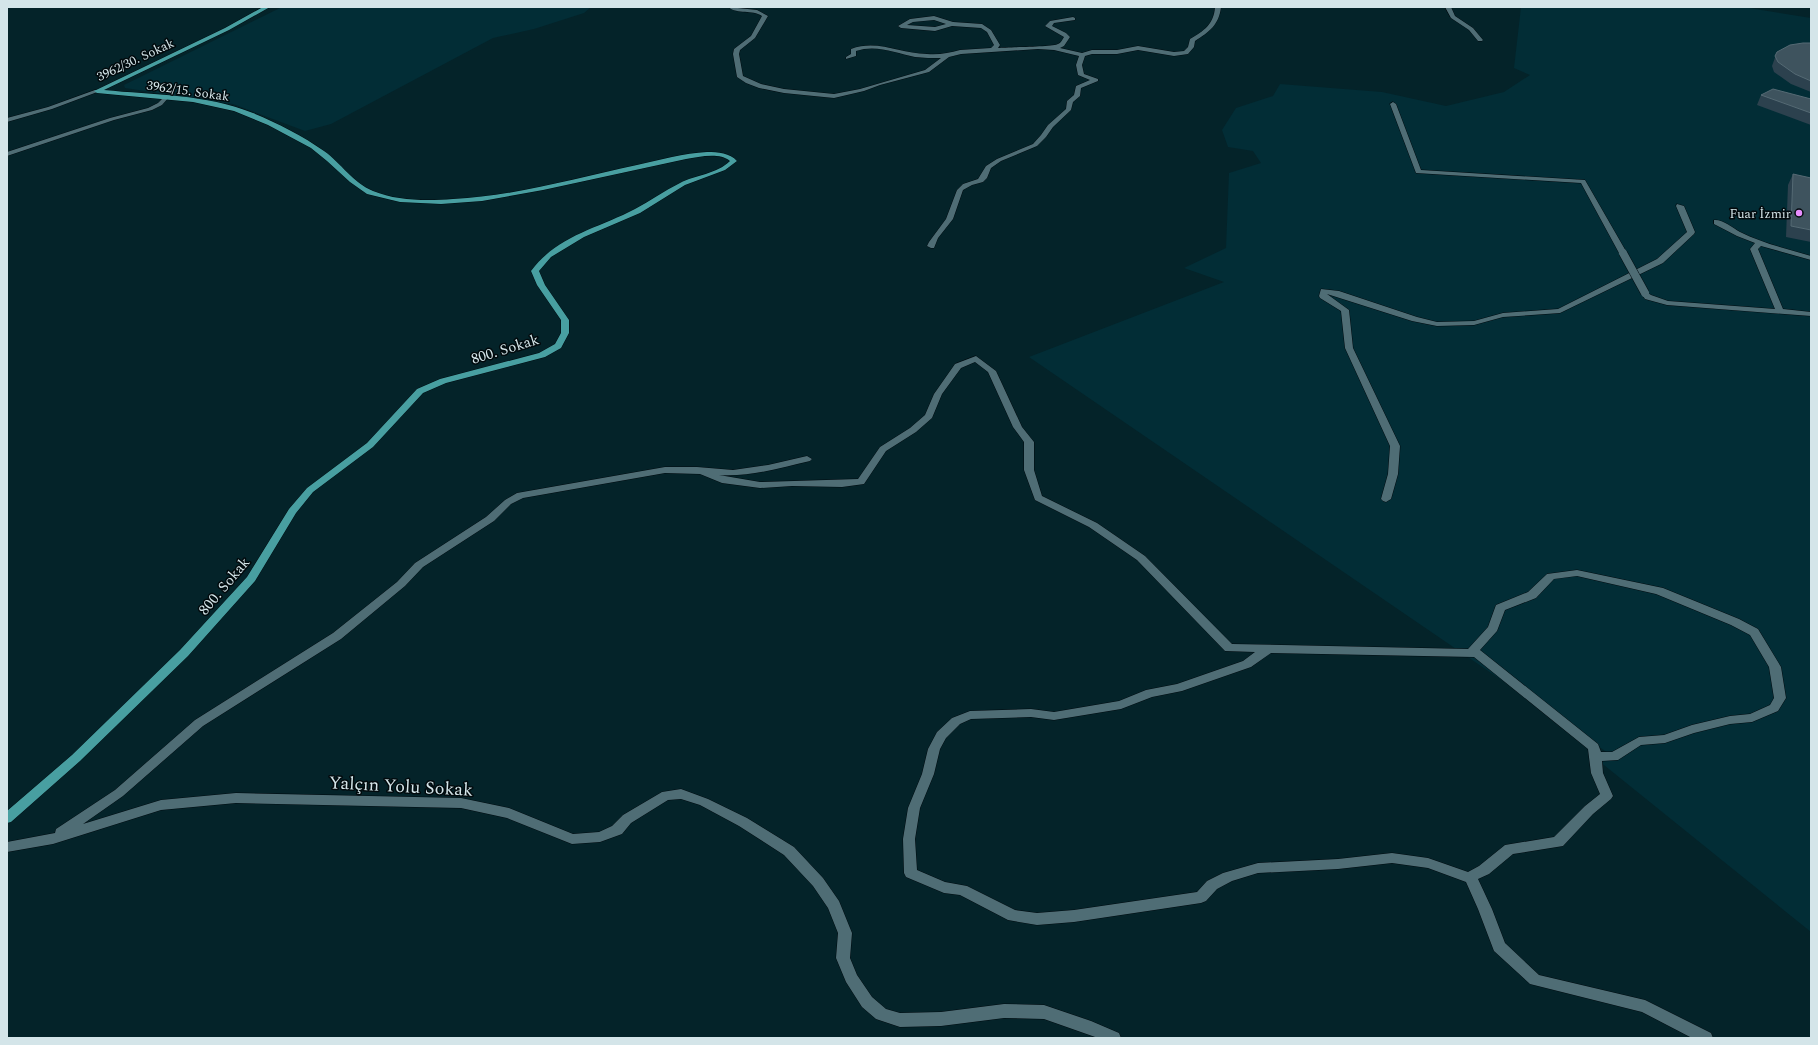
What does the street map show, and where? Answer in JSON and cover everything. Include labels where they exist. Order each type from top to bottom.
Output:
[{"type":"main road","name":"3962/30. Sokak","points":[[97,90],[193,45],[259,9],[267,7]]},
{"type":"main road","name":"3962/15. Sokak","points":[[97,90],[166,97],[226,107],[257,118],[315,148]]},
{"type":"main road","name":"800. Sokak","points":[[7,818],[76,758],[184,652],[251,580],[292,511],[310,490],[370,445],[420,391],[443,381],[542,355],[558,346],[565,333],[565,320],[541,286],[535,271],[548,255],[581,234],[637,212],[683,184],[723,169],[734,161],[728,156],[707,154],[494,198],[451,202],[411,202],[378,195],[351,182],[315,148]]},
{"type":"street","points":[[731,7],[735,10],[760,12],[765,16],[753,37],[737,49],[736,54],[740,77],[748,82],[760,86],[784,91],[819,95],[844,95],[927,71],[947,56]]},
{"type":"street","points":[[848,58],[854,55],[853,50],[872,46],[924,57],[947,56],[975,50],[1038,47],[1054,48],[1082,55],[1092,52],[1117,52],[1138,48],[1174,54],[1186,53],[1191,47],[1192,40],[1206,31],[1218,18],[1218,7]]},
{"type":"street","points":[[1448,7],[1453,17],[1471,29],[1480,40]]},
{"type":"street","points":[[952,24],[935,29],[901,26],[902,24],[912,20],[934,18],[952,24],[986,27],[997,44],[993,50]]},
{"type":"street","points":[[1054,48],[1062,45],[1068,37],[1048,26],[1052,22],[1073,18]]},
{"type":"street","points":[[931,246],[932,242],[946,227],[952,215],[959,190],[965,185],[981,181],[986,177],[988,167],[999,160],[1035,145],[1057,118],[1069,109],[1068,104],[1070,100],[1076,96],[1078,87],[1096,80],[1081,75],[1078,65],[1082,55]]},
{"type":"street","name":"3962/30. Sokak","points":[[7,120],[50,108],[97,90]]},
{"type":"street","points":[[7,154],[112,119],[150,109],[160,104],[166,97]]},
{"type":"street","points":[[1392,104],[1418,172],[1583,181],[1648,297],[1667,303],[1811,314]]},
{"type":"street","points":[[1386,499],[1393,474],[1396,446],[1349,348],[1345,310],[1323,296],[1324,291],[1336,293],[1415,319],[1437,324],[1474,323],[1503,315],[1560,311],[1660,261],[1691,232],[1680,206]]},
{"type":"street","points":[[1717,222],[1742,236],[1759,243],[1811,258]]},
{"type":"street","points":[[1759,243],[1754,249],[1780,312]]},
{"type":"street","points":[[697,470],[722,480],[760,485],[792,483],[842,484],[861,482],[883,449],[913,430],[929,416],[938,394],[958,366],[976,359],[992,372],[1018,427],[1029,442],[1029,470],[1038,498],[1093,525],[1141,558],[1229,648],[1477,653],[1594,747],[1596,773],[1607,796],[1589,810],[1558,842],[1510,849],[1484,870],[1470,876],[1470,878]]},
{"type":"street","points":[[53,839],[119,793],[199,723],[337,636],[401,584],[419,565],[490,519],[508,502],[520,495],[665,470],[697,470],[733,473],[807,460]]},
{"type":"street","points":[[1470,653],[1497,623],[1500,608],[1532,595],[1551,576],[1576,573],[1659,591],[1735,622],[1754,632],[1775,668],[1780,698],[1774,708],[1752,718],[1730,720],[1692,728],[1665,739],[1638,741],[1614,757],[1595,756]]},
{"type":"street","points":[[1268,649],[1247,664],[1178,688],[1150,694],[1121,705],[1054,716],[1031,713],[970,715],[956,722],[941,735],[934,749],[928,774],[914,808],[909,839],[911,873],[944,887],[962,890],[1013,916],[1037,919],[1074,916],[1201,897],[1212,885],[1228,877],[1258,868],[1338,864],[1392,858],[1428,863],[1470,878],[1485,909],[1500,947],[1535,980],[1645,1006],[1706,1038]]},
{"type":"street","name":"Yalçın Yolu Sokak","points":[[7,847],[53,839],[161,805],[236,798],[461,803],[509,813],[572,838],[600,837],[617,830],[627,819],[666,795],[681,794],[704,802],[743,822],[789,851],[818,882],[834,905],[845,933],[843,958],[851,978],[867,1002],[881,1014],[900,1020],[941,1019],[1004,1011],[1044,1012],[1091,1028],[1114,1038]]},
{"type":"shaded area","points":[[282,7],[591,7],[584,13],[534,29],[493,38],[331,124],[305,131],[233,104],[125,88],[124,85]]},
{"type":"shaded area","points":[[1521,7],[1743,7],[1811,18],[1811,932],[1599,761],[1614,757],[1029,357],[1224,282],[1184,268],[1226,248],[1229,173],[1261,163],[1253,151],[1228,147],[1222,130],[1236,108],[1273,96],[1280,84],[1382,92],[1446,106],[1504,92],[1530,75],[1514,68]]},
{"type":"building","points":[[1811,43],[1811,81],[1795,74],[1778,62],[1775,56],[1777,52],[1790,45]]},
{"type":"building","points":[[1773,89],[1811,99],[1811,113],[1761,95]]},
{"type":"building","name":"Fuar İzmir","points":[[1793,174],[1811,178],[1811,230],[1791,226]]},
{"type":"place","name":"Fuar İzmir","points":[[1799,213]]}]
